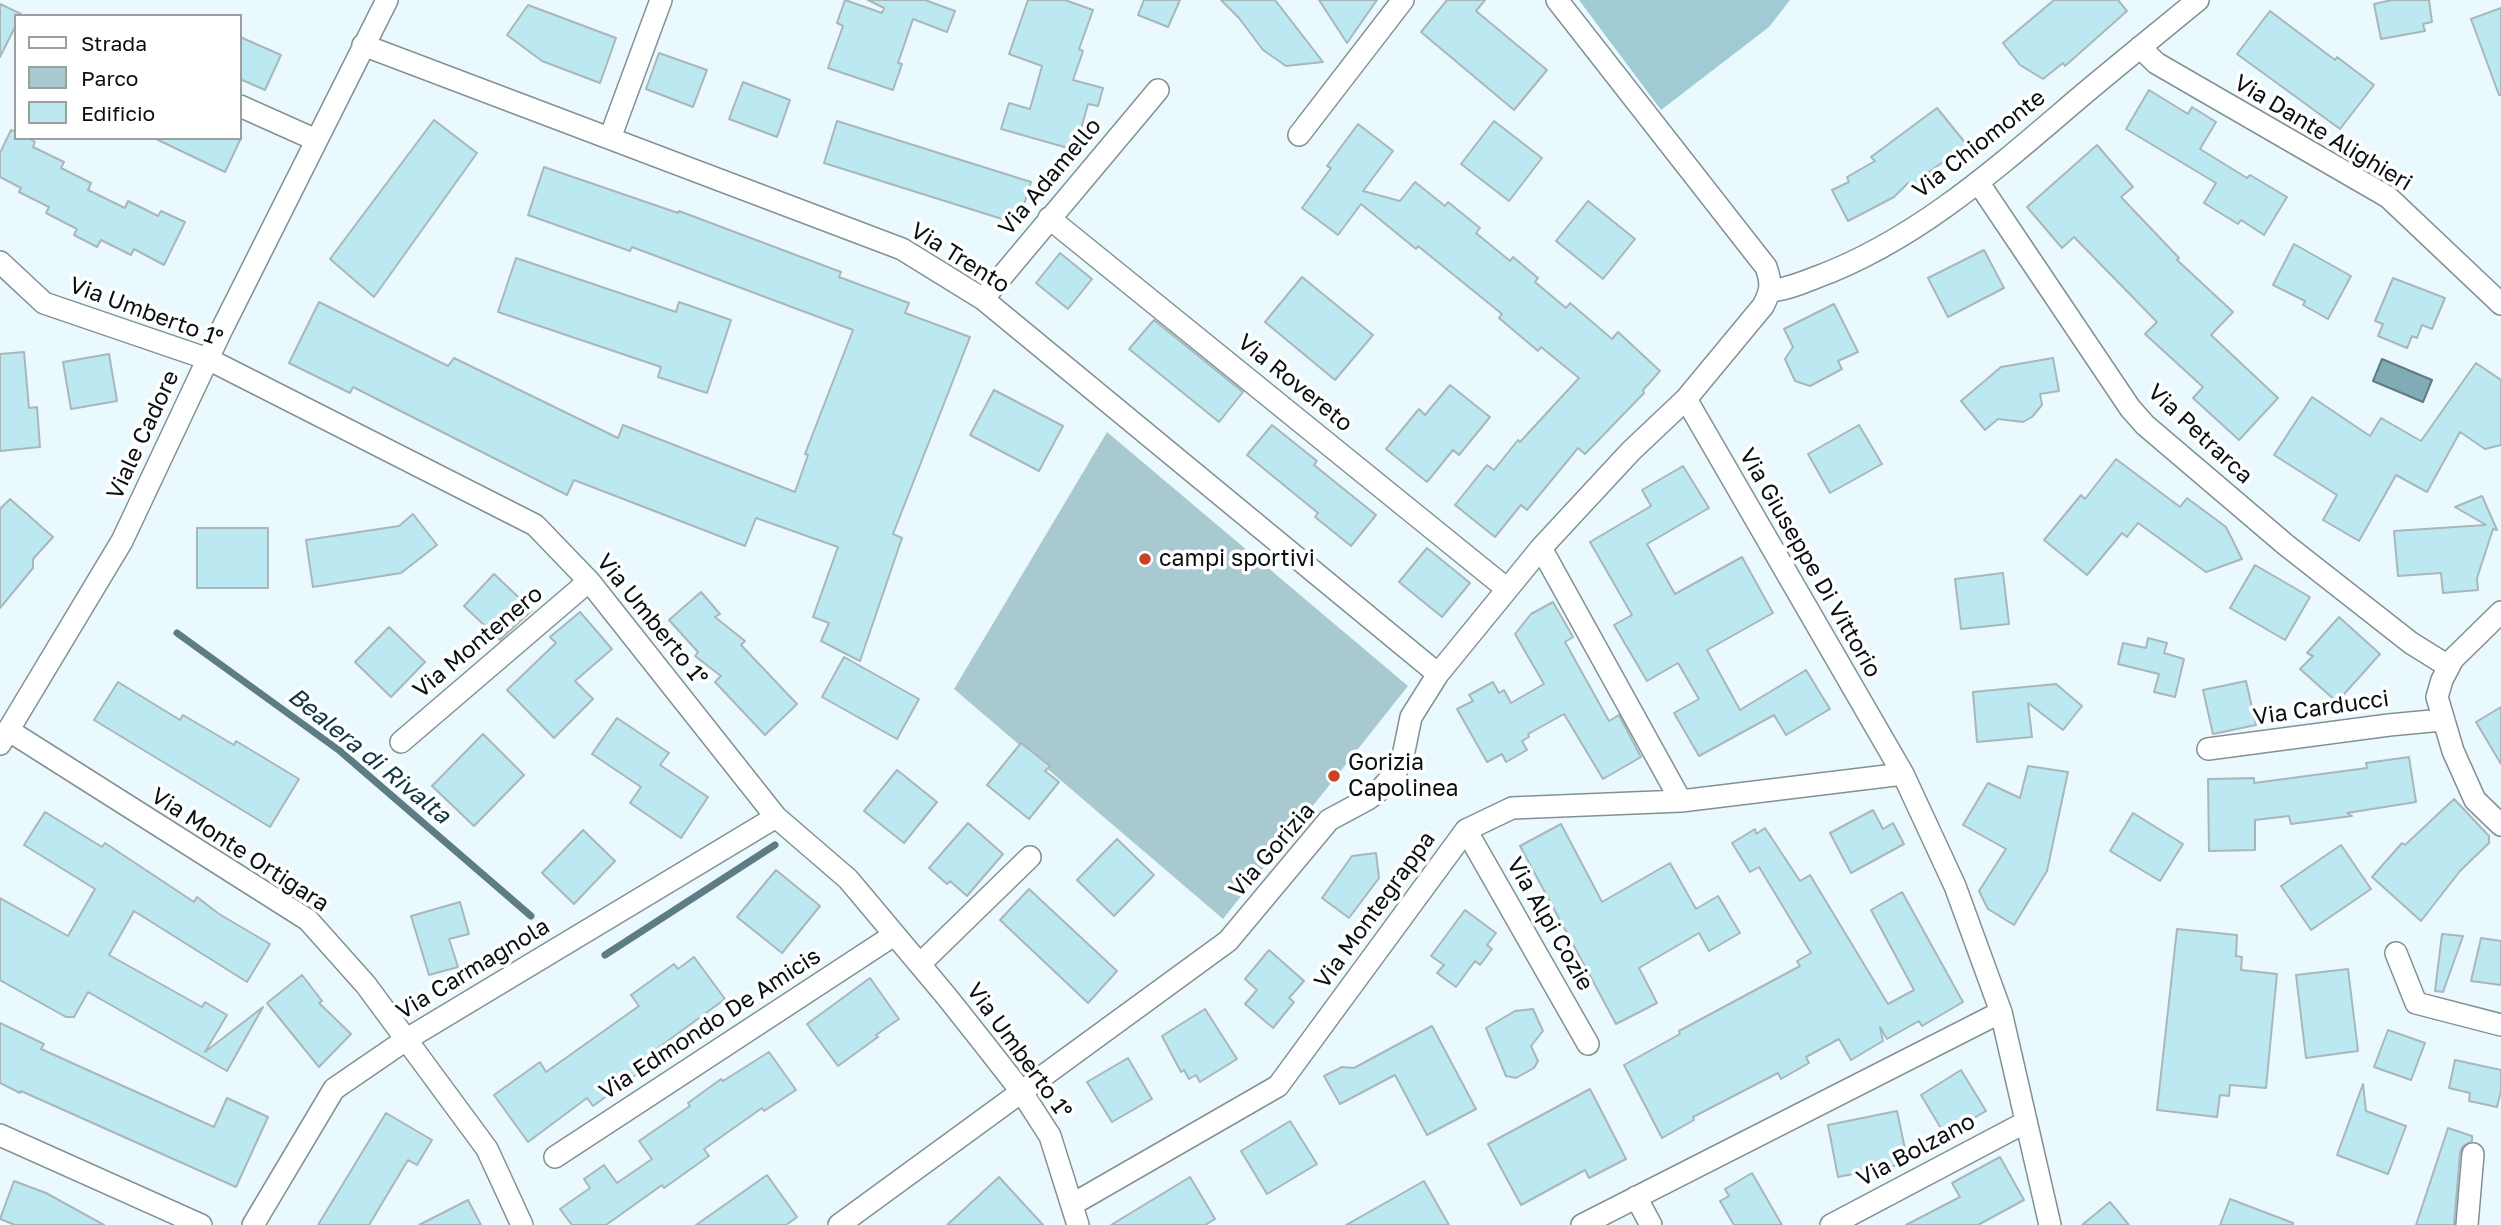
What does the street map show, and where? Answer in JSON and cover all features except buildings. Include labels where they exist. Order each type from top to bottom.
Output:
[{"type":"street","name":"Viale Cadore","points":[[4,737],[122,541],[208,359],[387,0]]},
{"type":"street","points":[[610,138],[662,0]]},
{"type":"street","points":[[1299,135],[1403,0]]},
{"type":"street","points":[[1557,0],[1766,267],[1771,292],[1763,306],[1686,399]]},
{"type":"street","name":"Via Chiomonte","points":[[1771,292],[1845,267],[1915,228],[1978,182],[2197,0]]},
{"type":"street","name":"Via Trento","points":[[363,45],[902,249],[983,299],[1438,674]]},
{"type":"street","name":"Via Dante Alighieri","points":[[2140,47],[2156,63],[2388,197],[2501,304]]},
{"type":"street","name":"Via Adamello","points":[[983,299],[1158,90]]},
{"type":"street","points":[[242,107],[316,140]]},
{"type":"street","name":"Via Petrarca","points":[[1978,182],[2130,408],[2145,425],[2286,545],[2411,643],[2448,666]]},
{"type":"street","name":"Via Rovereto","points":[[1049,218],[1507,589]]},
{"type":"street","name":"Via Umberto 1°","points":[[0,262],[44,303],[208,359],[535,525],[589,581],[776,817],[848,879],[1021,1091],[1050,1136],[1075,1215]]},
{"type":"street","name":"Via Gorizia","points":[[839,1225],[1228,941],[1329,820],[1356,807],[1381,789],[1396,772],[1403,756],[1411,717],[1438,674],[1541,548],[1631,451],[1686,399]]},
{"type":"street","name":"Via Giuseppe Di Vittorio","points":[[1686,399],[1903,774],[1955,886],[2001,1012],[2050,1225]]},
{"type":"street","points":[[1541,548],[1681,801]]},
{"type":"street","name":"Via Montenero","points":[[401,742],[589,581]]},
{"type":"street","points":[[2437,697],[2448,666],[2501,612]]},
{"type":"street","points":[[2411,643],[2437,697],[2452,751],[2475,800],[2501,825]]},
{"type":"street","name":"Via Carducci","points":[[2208,749],[2389,724],[2442,720]]},
{"type":"street","name":"Via Monte Ortigara","points":[[4,737],[308,920],[366,985],[487,1149],[522,1225]]},
{"type":"street","name":"Via Montegrappa","points":[[1075,1215],[1278,1086],[1466,830],[1512,808],[1681,801],[1903,774]]},
{"type":"street","name":"Via Carmagnola","points":[[253,1225],[334,1089],[407,1039],[776,817]]},
{"type":"street","name":"Via Alpi Cozie","points":[[1466,830],[1588,1044]]},
{"type":"street","points":[[920,964],[1030,857]]},
{"type":"street","name":"Via Edmondo De Amicis","points":[[555,1157],[894,935]]},
{"type":"street","points":[[2396,954],[2416,1003],[2501,1025]]},
{"type":"street","points":[[1582,1225],[2001,1012]]},
{"type":"street","name":"Via Bolzano","points":[[1830,1225],[2026,1122]]},
{"type":"street","points":[[0,1135],[201,1225]]},
{"type":"street","points":[[2466,1225],[2473,1154]]},
{"type":"street","points":[[1636,1197],[1651,1225]]},
{"type":"green space","name":"campi sportivi","points":[[1107,432],[1408,686],[1223,919],[954,689]]},
{"type":"shaded area","points":[[1579,0],[1790,0],[1769,27],[1661,110]]},
{"type":"shaded area","points":[[2382,359],[2432,380],[2423,402],[2373,381]]},
{"type":"waterway","name":"Bealera di Rivalta","points":[[177,633],[340,751],[531,916]]},
{"type":"waterway","name":"Bealera di Rivalta","points":[[605,955],[775,845]]},
{"type":"place","name":"campi sportivi","points":[[1145,559]]},
{"type":"place","name":"Gorizia Capolinea","points":[[1334,776]]}]
